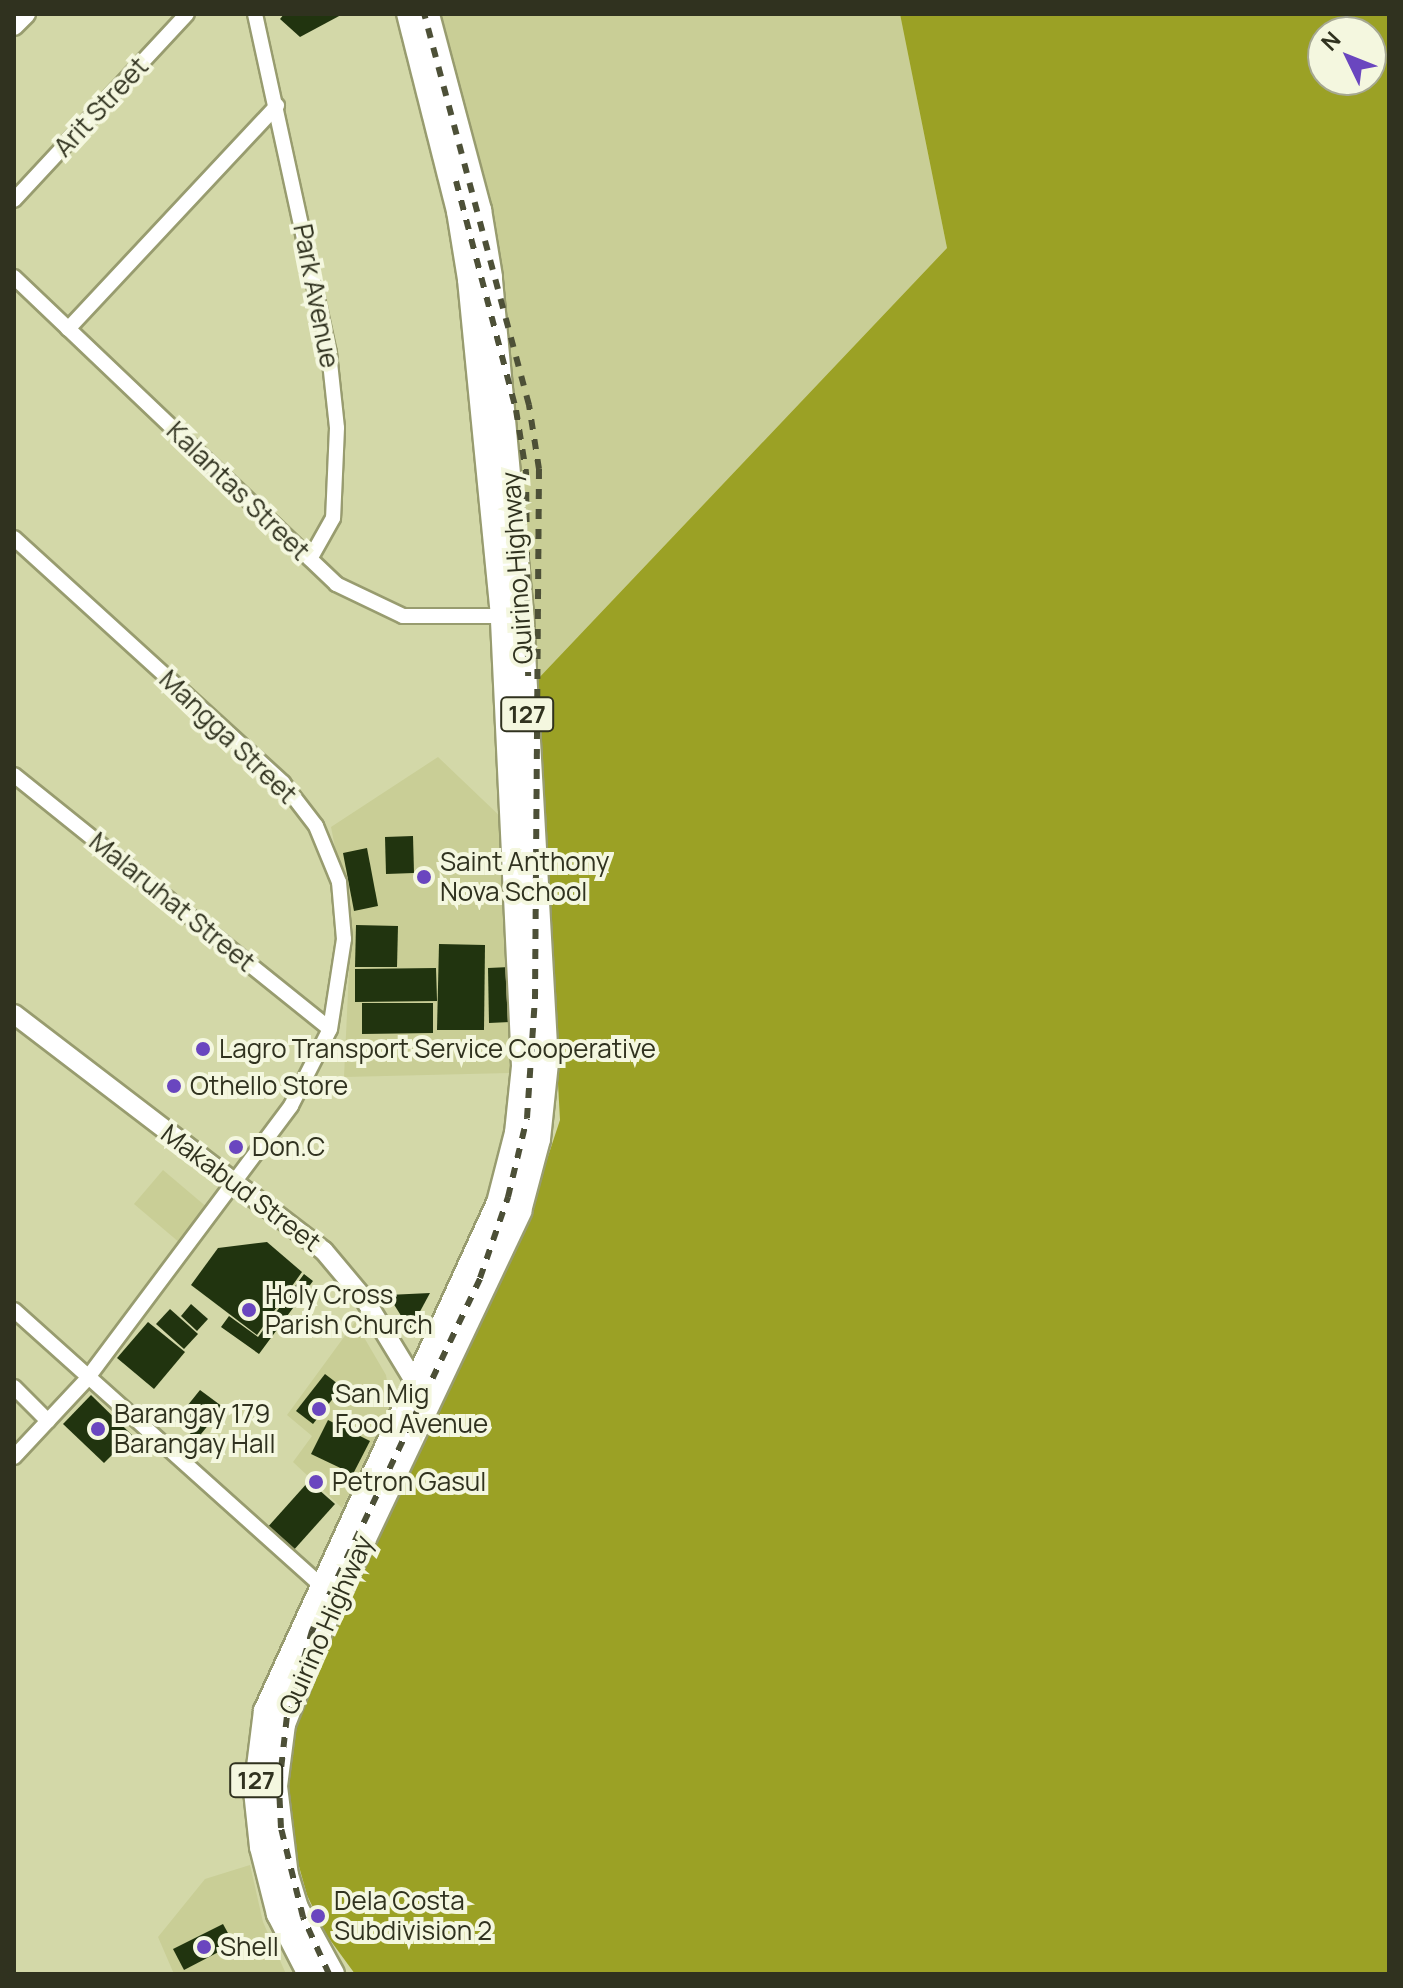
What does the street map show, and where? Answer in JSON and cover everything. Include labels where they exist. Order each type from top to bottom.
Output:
[{"type":"main road","name":"Quirino Highway","points":[[409,14],[459,211],[512,615]]},
{"type":"main road","name":"Quirino Highway","points":[[310,1974],[269,1882],[256,1791],[266,1711],[329,1592],[422,1393],[499,1203],[517,1133],[524,1066],[512,615],[490,277],[473,185],[427,14]]},
{"type":"main road","name":"Quirino Highway","points":[[329,1592],[292,1693],[275,1786],[286,1876],[296,1908],[332,1974]]},
{"type":"street","points":[[14,26],[26,14]]},
{"type":"street","name":"Arit Street","points":[[14,200],[187,14]]},
{"type":"street","name":"Park Avenue","points":[[255,14],[329,353],[337,428],[333,518],[310,559]]},
{"type":"street","points":[[68,329],[277,106]]},
{"type":"street","name":"Kalantas Street","points":[[14,277],[310,559],[356,597],[403,616],[512,615]]},
{"type":"street","name":"Mangga Street","points":[[14,538],[283,783],[316,826],[339,882],[344,939],[330,1029],[307,1082],[87,1379],[14,1457]]},
{"type":"street","name":"Malaruhat Street","points":[[14,775],[330,1029]]},
{"type":"street","name":"Makabud Street","points":[[14,1014],[235,1183],[345,1272],[422,1393]]},
{"type":"street","points":[[14,1310],[87,1379],[329,1592]]},
{"type":"street","points":[[14,1387],[48,1421]]},
{"type":"shaded area","points":[[440,14],[900,14],[947,248],[536,681],[489,208]]},
{"type":"shaded area","points":[[900,14],[1389,14],[1389,1974],[355,1974],[325,1933],[307,1895],[295,1852],[284,1760],[329,1637],[527,1220],[560,1120],[536,681],[947,248]]},
{"type":"shaded area","name":"Saint Anthony Nova School","points":[[438,757],[504,820],[515,1073],[344,1077],[351,928],[331,827]]},
{"type":"shaded area","points":[[163,1170],[209,1209],[180,1243],[134,1204]]},
{"type":"shaded area","points":[[355,1322],[386,1375],[392,1410],[342,1508],[293,1462],[312,1436],[287,1415]]},
{"type":"shaded area","points":[[250,1865],[263,1922],[286,1974],[174,1974],[158,1937],[205,1879]]},
{"type":"building","points":[[284,14],[341,15],[300,37],[280,19]]},
{"type":"building","points":[[413,836],[414,873],[386,874],[385,837]]},
{"type":"building","points":[[367,848],[378,906],[354,911],[343,853]]},
{"type":"building","points":[[356,925],[398,926],[397,967],[355,967]]},
{"type":"building","points":[[439,944],[485,945],[484,1030],[437,1030]]},
{"type":"building","points":[[510,967],[512,1022],[489,1023],[488,968]]},
{"type":"building","points":[[436,968],[437,1001],[355,1002],[355,969]]},
{"type":"building","points":[[362,1003],[433,1003],[433,1033],[362,1034]]},
{"type":"building","name":"Holy Cross Parish Church","points":[[267,1242],[302,1272],[257,1335],[191,1285],[218,1248]]},
{"type":"building","points":[[304,1274],[313,1281],[259,1354],[221,1327],[229,1316],[258,1337]]},
{"type":"building","points":[[430,1293],[410,1330],[388,1295]]},
{"type":"building","points":[[191,1304],[208,1319],[197,1331],[181,1316]]},
{"type":"building","points":[[170,1309],[198,1334],[184,1349],[156,1324]]},
{"type":"building","points":[[148,1322],[185,1352],[154,1389],[117,1358]]},
{"type":"building","points":[[325,1374],[342,1387],[313,1424],[296,1411]]},
{"type":"building","points":[[200,1390],[223,1407],[197,1439],[175,1421]]},
{"type":"building","name":"Barangay 179 Barangay Hall","points":[[91,1395],[132,1435],[104,1463],[63,1424]]},
{"type":"building","points":[[328,1420],[370,1441],[353,1474],[311,1454]]},
{"type":"building","points":[[309,1481],[335,1504],[292,1552],[266,1529]]},
{"type":"building","name":"Shell","points":[[223,1924],[234,1944],[184,1970],[173,1949]]},
{"type":"railway","points":[[329,1974],[303,1917],[281,1828],[279,1787],[287,1716],[312,1631],[480,1278],[508,1197],[527,1118],[535,999],[539,469],[529,405],[424,14]]},
{"type":"railway","points":[[456,181],[516,410],[526,472],[528,676]]},
{"type":"place","name":"Saint Anthony Nova School","points":[[424,877]]},
{"type":"place","name":"Lagro Transport Service Cooperative","points":[[203,1049]]},
{"type":"place","name":"Othello Store","points":[[174,1086]]},
{"type":"place","name":"Don.C","points":[[236,1147]]},
{"type":"place","name":"Holy Cross Parish Church","points":[[249,1310]]},
{"type":"place","name":"San Mig Food Avenue","points":[[319,1409]]},
{"type":"place","name":"Barangay 179 Barangay Hall","points":[[98,1429]]},
{"type":"place","name":"Petron Gasul","points":[[316,1482]]},
{"type":"place","name":"Dela Costa Subdivision 2","points":[[318,1916]]},
{"type":"place","name":"Shell","points":[[204,1947]]}]
